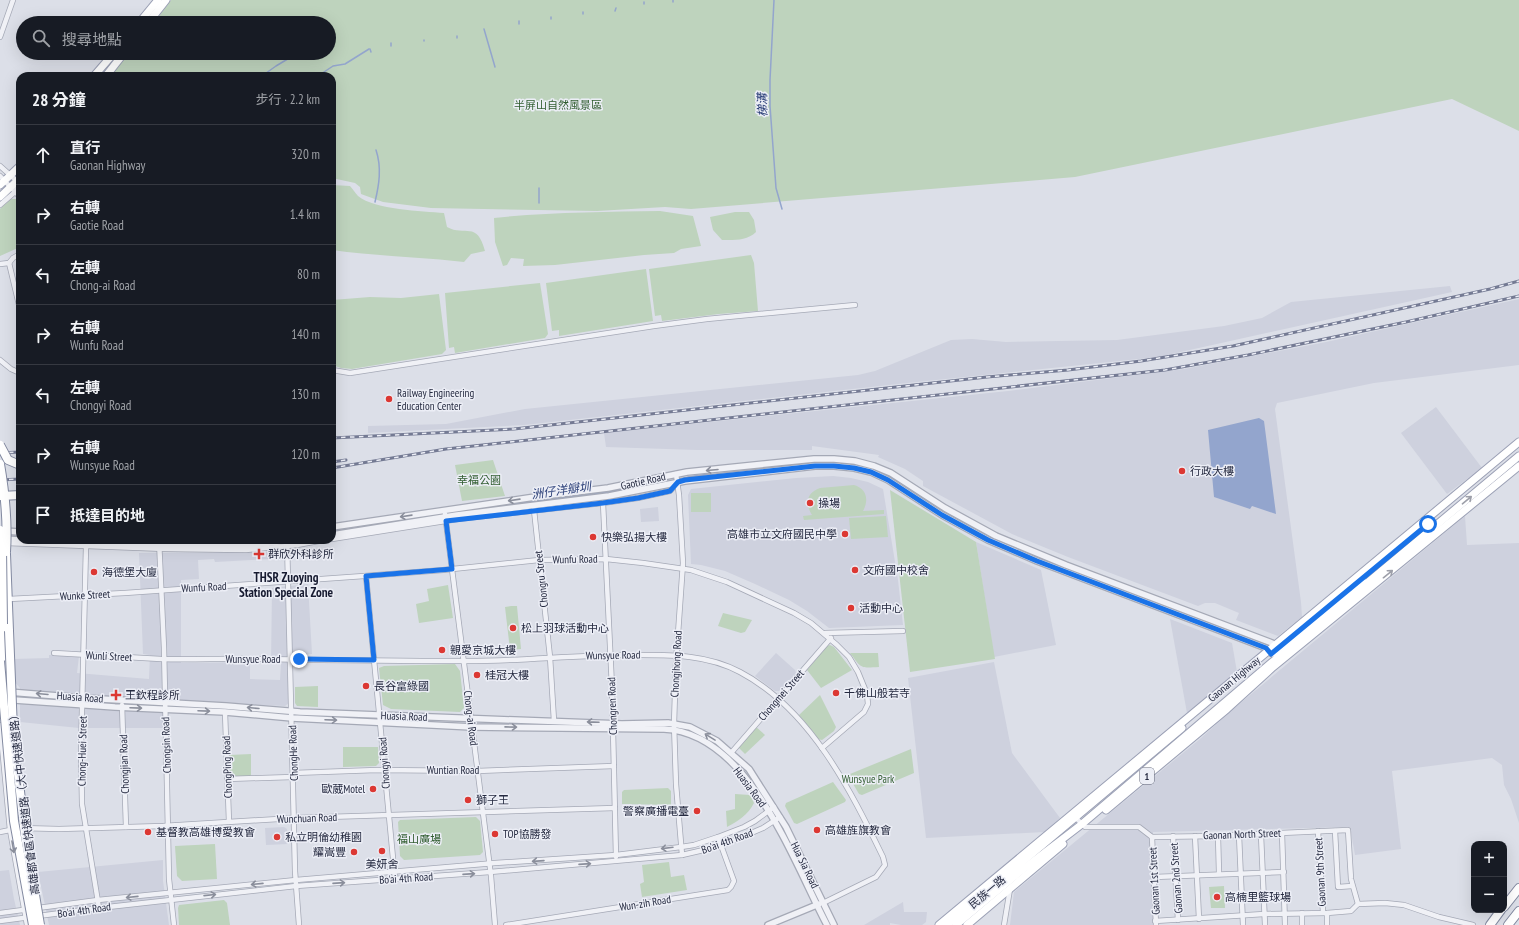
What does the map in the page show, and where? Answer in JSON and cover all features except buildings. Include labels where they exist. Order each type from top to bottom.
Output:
[{"type":"highway","points":[[0,445],[8,460],[16,463]]},
{"type":"highway","name":"高雄都會區快速道路（大中快速道路）","points":[[0,464],[3,481],[7,533],[6,554],[13,730],[26,834],[41,922]]},
{"type":"highway","points":[[0,487],[6,554]]},
{"type":"highway","points":[[0,496],[16,495]]},
{"type":"highway","points":[[0,501],[16,500]]},
{"type":"highway","points":[[3,531],[4,695]]},
{"type":"highway","points":[[9,631],[7,689],[14,769],[22,829]]},
{"type":"highway","name":"高雄都會區快速道路（大中快速道路）","points":[[0,661],[14,821],[33,925]]},
{"type":"highway","points":[[1507,903],[1519,888]]},
{"type":"highway","points":[[1508,925],[1519,911]]},
{"type":"highway","points":[[1491,923],[1499,913]]},
{"type":"main road","points":[[145,16],[158,0]]},
{"type":"main road","points":[[153,16],[166,0]]},
{"type":"main road","points":[[97,72],[108,60]]},
{"type":"main road","points":[[109,72],[119,60]]},
{"type":"main road","points":[[2,180],[11,176],[16,170]]},
{"type":"main road","points":[[0,197],[13,189],[16,185]]},
{"type":"main road","name":"Gaonan Highway","points":[[1010,888],[1225,707],[1276,653],[1519,442]]},
{"type":"main road","name":"Gaonan Highway","points":[[1276,653],[1519,448]]},
{"type":"main road","name":"Gaonan Highway","points":[[1276,653],[1519,456]]},
{"type":"main road","name":"Gaonan Highway","points":[[1008,874],[1074,816],[1216,697],[1276,653],[1519,466]]},
{"type":"main road","points":[[1216,697],[1225,707]]},
{"type":"main road","name":"Gaonan Highway","points":[[1008,874],[1083,825]]},
{"type":"main road","name":"1","points":[[938,925],[1008,874]]},
{"type":"main road","name":"民族一路","points":[[947,925],[1008,874]]},
{"type":"main road","name":"民族一路","points":[[956,925],[1008,874]]},
{"type":"main road","name":"1","points":[[967,925],[1010,888]]},
{"type":"street","points":[[0,37],[13,0]]},
{"type":"street","points":[[0,166],[16,179]]},
{"type":"street","points":[[2,180],[16,192]]},
{"type":"street","points":[[0,205],[13,189]]},
{"type":"street","points":[[16,257],[10,263],[10,272],[16,294]]},
{"type":"street","points":[[0,264],[10,263]]},
{"type":"street","points":[[336,371],[350,373],[651,326],[855,304]]},
{"type":"street","points":[[0,360],[16,371]]},
{"type":"street","name":"Gaotie Road","points":[[336,526],[535,497],[608,488],[676,474],[834,458],[874,466],[891,473],[945,508],[991,534],[1066,565],[1272,643],[1276,653]]},
{"type":"street","name":"Gaotie Road","points":[[336,534],[609,496],[678,482],[815,466],[854,468],[871,472],[888,480],[942,515],[988,540],[1037,561],[1276,653]]},
{"type":"street","name":"Chongjhong Road","points":[[676,474],[678,482],[682,569],[676,655],[674,727],[682,855]]},
{"type":"street","name":"Gaotie Road","points":[[336,538],[446,519],[638,498],[670,491],[678,482]]},
{"type":"street","name":"Chongren Road","points":[[603,503],[613,726],[617,862]]},
{"type":"street","name":"Chong-ai Road","points":[[445,510],[483,813],[495,925]]},
{"type":"street","name":"Chongru Street","points":[[534,510],[550,657],[554,721]]},
{"type":"street","points":[[16,532],[3,531],[8,541],[12,681],[4,695],[13,699],[25,862],[31,873],[41,922]]},
{"type":"street","points":[[988,540],[991,534]]},
{"type":"street","points":[[0,539],[16,542]]},
{"type":"street","points":[[0,543],[16,540]]},
{"type":"street","points":[[55,544],[86,546],[159,544],[246,546],[266,544]]},
{"type":"street","name":"Chongsin Road","points":[[159,544],[164,659],[168,826],[171,900],[174,925]]},
{"type":"street","points":[[287,544],[288,581]]},
{"type":"street","name":"Chong-Huei Street","points":[[86,546],[81,791],[85,828],[99,908]]},
{"type":"street","name":"Wunfu Road","points":[[161,590],[366,576],[539,560],[606,559],[699,572],[754,594],[794,613],[831,638],[849,657],[866,689],[868,704],[864,712],[822,748]]},
{"type":"street","name":"Chongyi Road","points":[[366,576],[381,718],[388,816],[395,879]]},
{"type":"street","name":"ChongHe Road","points":[[288,581],[296,886],[299,925]]},
{"type":"street","name":"Wunke Street","points":[[9,599],[161,590]]},
{"type":"street","points":[[1214,628],[1218,623]]},
{"type":"street","points":[[825,634],[903,630]]},
{"type":"street","name":"Chongmei Street","points":[[731,752],[831,638]]},
{"type":"street","points":[[8,654],[9,677],[12,681]]},
{"type":"street","name":"Wunli Street","points":[[54,654],[83,654],[164,659]]},
{"type":"street","name":"Wunsyue Road","points":[[164,659],[464,661],[610,655],[676,655],[708,659],[729,666],[750,677],[778,698],[822,748],[856,800],[883,857],[885,864],[876,877],[823,903]]},
{"type":"street","name":"Huasia Road","points":[[4,695],[122,700],[165,706],[292,718],[554,721],[613,726]]},
{"type":"street","name":"Huasia Road","points":[[4,695],[13,699],[122,708],[165,706],[230,706],[472,727],[690,727],[705,734],[731,752],[748,769],[774,807]]},
{"type":"street","name":"Chongjian Road","points":[[122,700],[126,827]]},
{"type":"street","name":"ChongPing Road","points":[[225,712],[229,822]]},
{"type":"street","points":[[0,725],[10,830],[27,925]]},
{"type":"street","name":"Huasia Road","points":[[674,727],[699,738],[725,756],[743,774],[768,811]]},
{"type":"street","name":"Wuntian Road","points":[[227,779],[385,770],[477,770],[614,766]]},
{"type":"street","name":"Bo'ai 4th Road","points":[[0,913],[98,900],[296,880],[394,871],[616,855],[681,847],[718,838],[744,827],[774,807]]},
{"type":"street","name":"Hua Sia Road","points":[[774,807],[796,845],[834,925]]},
{"type":"street","name":"Wunchuan Road","points":[[0,832],[22,829],[168,826],[295,818],[615,808]]},
{"type":"street","name":"Hua Sia Road","points":[[768,811],[827,925]]},
{"type":"street","points":[[1074,816],[1083,825],[1139,827],[1152,837]]},
{"type":"street","name":"Bo'ai 4th Road","points":[[0,921],[25,918],[41,922],[99,908],[296,886],[617,862],[682,855],[721,846],[748,835],[780,817]]},
{"type":"street","name":"Gaonan North Street","points":[[1152,837],[1261,835],[1348,830],[1352,886],[1358,904]]},
{"type":"street","name":"Gaonan 9th Street","points":[[1318,831],[1325,913]]},
{"type":"street","points":[[1335,831],[1338,888],[1352,886]]},
{"type":"street","points":[[1282,833],[1285,925]]},
{"type":"street","points":[[1239,835],[1243,925]]},
{"type":"street","points":[[1261,835],[1265,925]]},
{"type":"street","name":"Gaonan 2nd Street","points":[[1173,836],[1178,920]]},
{"type":"street","points":[[1195,836],[1199,919]]},
{"type":"street","points":[[1218,836],[1219,874]]},
{"type":"street","name":"Gaonan 1st Street","points":[[1152,837],[1156,923]]},
{"type":"street","name":"Wun-zih Road","points":[[506,925],[728,890],[734,881],[718,838]]},
{"type":"street","points":[[1154,877],[1197,874],[1284,872]]},
{"type":"street","points":[[1004,925],[1010,888],[1008,874]]},
{"type":"street","points":[[768,925],[823,903]]},
{"type":"street","points":[[1358,904],[1404,905],[1439,917],[1473,925]]},
{"type":"street","name":"Gaonan 9th Street","points":[[1156,923],[1264,914],[1351,911],[1358,904]]},
{"type":"street","points":[[1302,913],[1302,925]]},
{"type":"street","points":[[1325,913],[1327,925]]},
{"type":"shaded area","points":[[1450,286],[1452,292],[1158,357],[524,425],[368,433],[368,426],[446,424],[525,409],[858,375],[875,371],[951,340],[972,339],[1006,342],[1117,340],[1224,326],[1262,318],[1291,302]]},
{"type":"shaded area","points":[[1519,299],[1519,365],[1374,383],[1277,403],[1275,409],[1302,617],[1278,636],[1236,620],[1239,613],[1215,603],[1205,603],[1198,606],[1068,557],[1012,534],[923,486],[923,481],[905,469],[878,457],[879,455],[812,446],[812,450],[697,450],[606,447],[604,433],[1008,391],[1184,369],[1326,342]]},
{"type":"shaded area","points":[[1436,407],[1482,468],[1447,494],[1401,433]]},
{"type":"shaded area","points":[[833,476],[868,482],[883,489],[898,580],[903,625],[829,628],[807,611],[789,600],[755,584],[725,571],[691,564],[688,495],[691,489],[796,478]]},
{"type":"shaded area","points":[[658,507],[659,521],[641,522],[640,509]]},
{"type":"shaded area","points":[[1465,516],[1467,545],[1519,543],[1519,823],[1511,799],[1504,785],[1502,765],[1492,758],[1392,771],[1401,849],[1355,855],[1350,827],[1153,832],[1157,925],[1010,925],[1014,892],[1200,739],[1232,710]]},
{"type":"shaded area","points":[[976,542],[1041,570],[1056,645],[994,657]]},
{"type":"shaded area","points":[[269,552],[270,559],[215,562],[214,559],[198,560],[199,579],[181,580],[181,663],[250,662],[250,679],[280,680],[281,664],[271,664],[272,588],[308,584],[312,654],[288,655],[289,703],[285,706],[225,703],[224,715],[163,712],[163,728],[79,728],[20,722],[20,688],[14,681],[13,659],[49,658],[49,655],[79,656],[77,673],[149,679],[150,655],[143,654],[139,553]]},
{"type":"shaded area","points":[[1170,619],[1232,643],[1237,672],[1187,713]]},
{"type":"shaded area","points":[[776,653],[795,670],[796,673],[779,691],[775,691],[755,676]]},
{"type":"shaded area","points":[[994,662],[1012,753],[1060,818],[1045,832],[926,838],[908,678]]},
{"type":"shaded area","name":"私立明倫幼稚園","points":[[284,827],[287,829],[288,844],[266,845],[265,828]]},
{"type":"shaded area","points":[[163,860],[163,881],[169,925],[49,925],[38,872]]},
{"type":"shaded area","points":[[9,870],[20,925],[0,925],[0,871]]},
{"type":"shaded area","points":[[903,902],[904,912],[927,912],[926,922],[922,925],[901,925],[890,923],[890,925],[864,925]]},
{"type":"green space","name":"半屏山自然風景區","points":[[171,0],[1519,0],[1519,131],[1452,99],[1075,177],[691,209],[665,207],[597,211],[431,208],[383,202],[361,194],[360,187],[355,183],[336,179],[336,72],[114,72],[124,60],[336,60],[336,16],[159,16]]},
{"type":"green space","points":[[336,185],[350,186],[358,196],[366,201],[387,207],[444,213],[447,227],[453,230],[474,232],[482,241],[485,251],[471,254],[464,262],[336,250]]},
{"type":"green space","points":[[11,199],[16,199],[16,249],[0,256],[0,209]]},
{"type":"green space","points":[[660,211],[693,216],[701,246],[681,249],[674,253],[555,265],[523,266],[524,259],[511,258],[507,265],[503,266],[495,242],[494,218],[556,213]]},
{"type":"green space","points":[[735,212],[749,212],[754,220],[756,232],[749,237],[736,240],[722,240],[713,230],[710,217]]},
{"type":"green space","points":[[751,255],[754,263],[758,311],[662,321],[661,315],[655,316],[649,269]]},
{"type":"green space","points":[[646,269],[653,321],[559,336],[559,330],[552,331],[546,283]]},
{"type":"green space","points":[[540,283],[548,334],[545,338],[455,353],[454,347],[449,348],[445,293]]},
{"type":"green space","points":[[439,294],[446,350],[442,354],[352,369],[336,366],[336,300],[370,297],[401,298]]},
{"type":"green space","name":"幸福公園","points":[[493,460],[505,496],[462,501],[455,465]]},
{"type":"green space","points":[[854,485],[862,489],[866,495],[866,503],[863,511],[884,510],[884,514],[804,520],[803,516],[812,515],[808,507],[808,499],[815,490],[820,488]]},
{"type":"green space","points":[[890,490],[976,542],[995,659],[910,672]]},
{"type":"green space","points":[[691,493],[711,493],[711,512],[691,512]]},
{"type":"green space","points":[[886,516],[888,537],[851,539],[849,518]]},
{"type":"green space","points":[[448,585],[453,618],[419,623],[416,604],[429,601],[427,589]]},
{"type":"green space","name":"松上羽球活動中心","points":[[517,606],[521,649],[510,650],[505,607]]},
{"type":"green space","points":[[723,613],[752,620],[745,632],[741,633],[718,626]]},
{"type":"green space","points":[[830,645],[834,647],[852,670],[821,688],[807,670],[827,646]]},
{"type":"green space","points":[[850,653],[878,653],[879,667],[865,667],[859,665]]},
{"type":"green space","points":[[455,664],[460,671],[464,708],[460,712],[391,709],[383,705],[379,668],[384,666]]},
{"type":"green space","points":[[318,686],[318,707],[297,706],[295,703],[295,687]]},
{"type":"green space","points":[[820,695],[836,727],[834,731],[822,740],[818,739],[799,715]]},
{"type":"green space","points":[[755,726],[765,735],[745,754],[738,747]]},
{"type":"green space","points":[[343,747],[378,747],[379,763],[376,766],[343,767]]},
{"type":"green space","name":"Wunsyue Park","points":[[911,749],[914,773],[862,795],[859,794],[849,777],[850,774]]},
{"type":"green space","points":[[251,754],[251,776],[230,776],[229,755]]},
{"type":"green space","name":"Wunsyue Park","points":[[833,782],[846,800],[845,802],[797,824],[794,823],[785,806],[786,803]]},
{"type":"green space","points":[[668,788],[671,791],[671,805],[622,804],[622,792],[624,790]]},
{"type":"green space","points":[[735,794],[750,795],[754,803],[746,814],[727,827],[726,811],[735,809]]},
{"type":"green space","name":"福山廣場","points":[[476,817],[480,821],[483,852],[480,855],[404,860],[400,856],[398,822],[400,820]]},
{"type":"green space","points":[[215,844],[217,879],[182,881],[177,876],[175,846]]},
{"type":"green space","points":[[669,862],[671,877],[684,875],[687,890],[642,897],[640,884],[644,882],[642,865]]},
{"type":"green space","name":"高楠里籃球場","points":[[1224,886],[1225,908],[1211,908],[1209,887]]},
{"type":"green space","points":[[224,900],[227,903],[230,925],[179,925],[179,905]]},
{"type":"water","points":[[1259,418],[1264,421],[1276,514],[1252,506],[1250,509],[1214,497],[1208,430]]},
{"type":"waterway","name":"梯溝","points":[[774,0],[770,106],[776,188],[782,209]]},
{"type":"waterway","name":"梯溝","points":[[484,29],[495,67]]},
{"type":"waterway","points":[[324,72],[333,66],[345,64],[369,49]]},
{"type":"waterway","points":[[268,72],[286,60]]},
{"type":"waterway","name":"梯溝","points":[[375,202],[379,183],[379,163],[376,150]]},
{"type":"waterway","points":[[539,188],[539,203]]},
{"type":"waterway","name":"洲仔洋瓣圳","points":[[717,474],[785,466],[829,463],[870,469],[898,481]]},
{"type":"waterway","name":"洲仔洋瓣圳","points":[[688,477],[709,474]]},
{"type":"waterway","name":"洲仔洋瓣圳","points":[[462,512],[608,492],[664,480]]},
{"type":"waterway","name":"洲仔洋瓣圳","points":[[336,531],[378,525]]},
{"type":"railway","points":[[336,438],[514,429],[1141,361],[1233,346],[1490,289],[1519,281]]},
{"type":"railway","points":[[336,467],[446,449],[1165,370],[1248,355],[1406,322],[1519,296]]},
{"type":"railway","points":[[0,453],[16,452]]},
{"type":"railway","points":[[336,461],[346,460]]},
{"type":"railway","points":[[0,480],[16,479]]},
{"type":"place","name":"Railway Engineering Education Center","points":[[389,399]]},
{"type":"place","name":"行政大樓","points":[[1182,471]]},
{"type":"place","name":"操場","points":[[810,503]]},
{"type":"place","name":"高雄市立文府國民中學","points":[[845,534]]},
{"type":"place","name":"快樂弘揚大樓","points":[[593,537]]},
{"type":"place","name":"群欣外科診所","points":[[259,554]]},
{"type":"place","name":"文府國中校舍","points":[[855,570]]},
{"type":"place","name":"海德堡大廈","points":[[94,572]]},
{"type":"place","name":"活動中心","points":[[851,608]]},
{"type":"place","name":"松上羽球活動中心","points":[[513,628]]},
{"type":"place","name":"親愛京城大樓","points":[[442,650]]},
{"type":"place","name":"桂冠大樓","points":[[477,675]]},
{"type":"place","name":"長谷富綠國","points":[[366,686]]},
{"type":"place","name":"千佛山般若寺","points":[[836,693]]},
{"type":"place","name":"王欽程診所","points":[[116,695]]},
{"type":"place","name":"歐葳Motel","points":[[373,789]]},
{"type":"place","name":"獅子王","points":[[468,800]]},
{"type":"place","name":"警察廣播電臺","points":[[697,811]]},
{"type":"place","name":"高雄旌旗教會","points":[[817,830]]},
{"type":"place","name":"基督教高雄博愛教會","points":[[148,832]]},
{"type":"place","name":"TOP協勝發","points":[[495,834]]},
{"type":"place","name":"私立明倫幼稚園","points":[[277,837]]},
{"type":"place","name":"美妍舍","points":[[382,851]]},
{"type":"place","name":"耀嵩豐","points":[[354,852]]},
{"type":"place","name":"高楠里籃球場","points":[[1217,897]]},
{"type":"district","name":"THSR Zuoying Station Special Zone","points":[[286,584]]},
{"type":"route","points":[[299,659],[374,660],[366,576],[452,569],[446,521],[638,498],[670,491],[678,482],[685,480],[799,469],[815,466],[854,468],[871,472],[902,488],[942,515],[988,540],[1037,561],[1266,648],[1271,654],[1428,524]]}]
